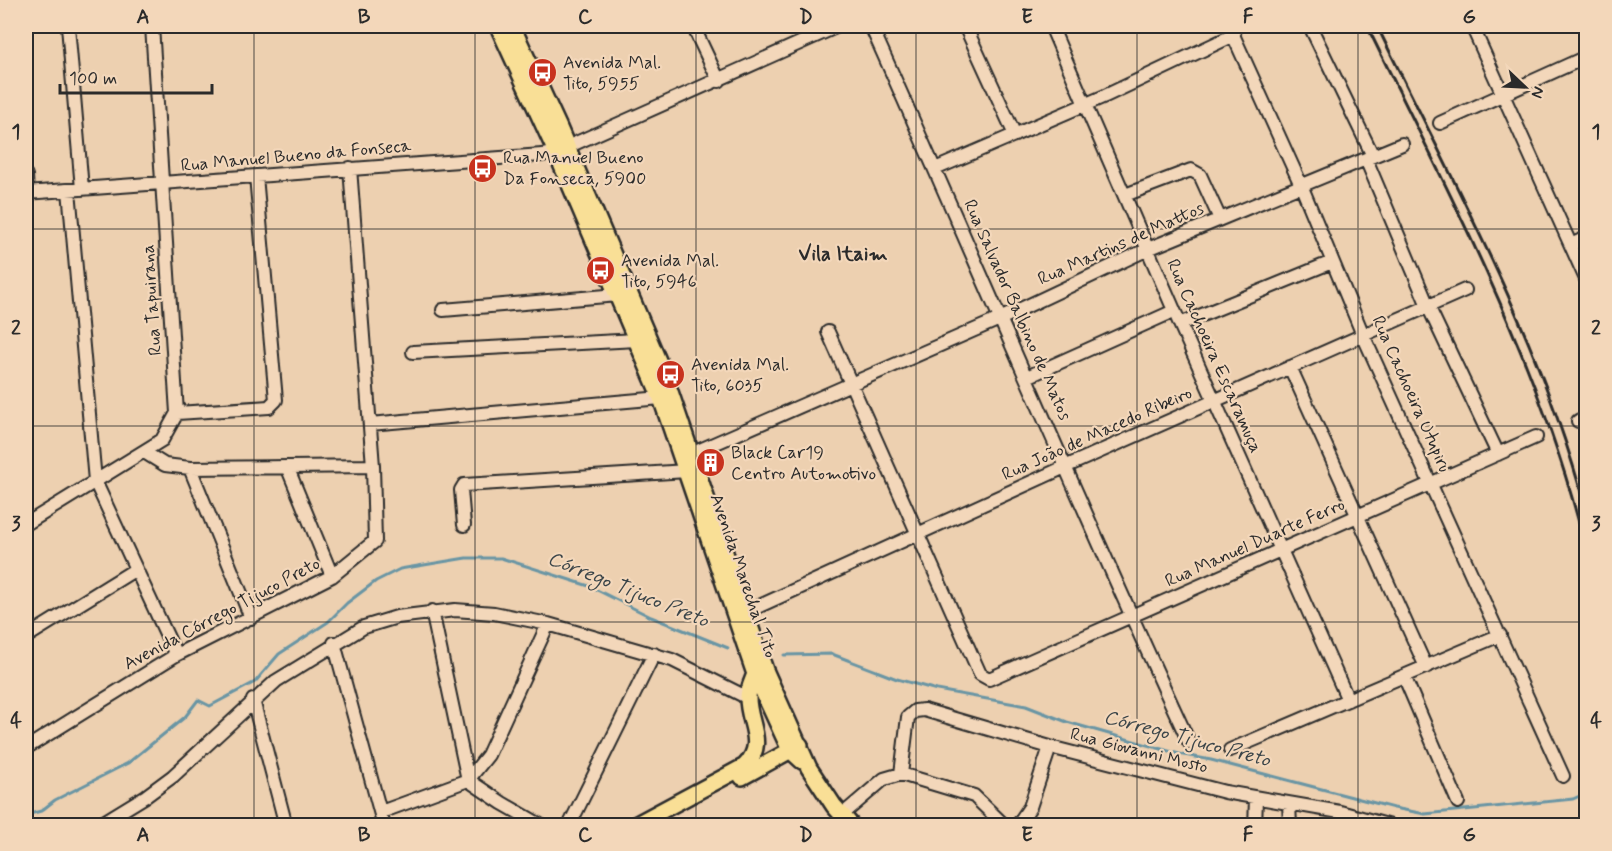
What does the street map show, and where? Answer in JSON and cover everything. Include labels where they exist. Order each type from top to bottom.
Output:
[{"type":"main road","name":"Avenida Marechal Tito","points":[[498,26],[562,149],[665,377],[693,453],[790,750]]},
{"type":"main road","name":"Avenida Marechal Tito","points":[[512,26],[661,398],[755,674],[790,750],[809,768],[847,820]]},
{"type":"main road","points":[[633,825],[745,766],[756,747],[756,728],[748,698],[755,674]]},
{"type":"main road","points":[[756,747],[766,754],[790,750]]},
{"type":"main road","points":[[655,825],[790,750]]},
{"type":"street","points":[[68,26],[80,334],[95,482],[176,655]]},
{"type":"street","name":"Rua Tapuirana","points":[[152,26],[177,413]]},
{"type":"street","points":[[693,26],[719,81]]},
{"type":"street","name":"Rua Manuel Bueno da Fonseca","points":[[26,193],[161,185],[350,168],[455,163],[562,149],[838,26]]},
{"type":"street","name":"Rua Salvador Balbino de Matos","points":[[871,26],[1189,742]]},
{"type":"street","points":[[966,26],[1015,135]]},
{"type":"street","name":"Rua Cachoeira Escaramuça","points":[[1051,26],[1174,311],[1348,700]]},
{"type":"street","points":[[1310,26],[1370,158],[1428,306],[1498,454]]},
{"type":"street","points":[[1472,26],[1587,279]]},
{"type":"street","points":[[935,169],[1085,104],[1232,30]]},
{"type":"street","name":"Rua Cachoeira Utupiru","points":[[1232,30],[1301,185],[1363,335],[1563,776]]},
{"type":"street","points":[[1440,123],[1587,57]]},
{"type":"street","name":"Rua Martins de Mattos","points":[[693,453],[1002,318],[1148,249],[1401,144]]},
{"type":"street","points":[[144,452],[154,461],[165,465],[190,468],[288,469],[373,466],[350,168]]},
{"type":"street","points":[[1125,195],[1191,170],[1200,175],[1220,219]]},
{"type":"street","points":[[26,175],[26,193]]},
{"type":"street","points":[[26,524],[162,440],[177,413],[269,406],[275,402],[256,176]]},
{"type":"street","points":[[1571,244],[1587,238]]},
{"type":"street","points":[[1180,324],[1332,262]]},
{"type":"street","name":"Rua João de Macedo Ribeiro","points":[[744,613],[1214,400],[1466,290]]},
{"type":"street","points":[[443,310],[618,295]]},
{"type":"street","points":[[1027,377],[1174,311]]},
{"type":"street","points":[[828,332],[920,534]]},
{"type":"street","points":[[413,352],[637,340]]},
{"type":"street","points":[[1290,367],[1426,667]]},
{"type":"street","points":[[370,423],[661,398]]},
{"type":"street","name":"Rua Manuel Duarte Ferro","points":[[920,534],[980,674],[989,679],[1132,618],[1536,437]]},
{"type":"street","name":"Avenida Córrego Tijuco Preto","points":[[26,748],[176,655],[332,576],[372,546],[377,537],[373,466]]},
{"type":"street","points":[[190,468],[251,618]]},
{"type":"street","points":[[288,469],[332,576]]},
{"type":"street","points":[[464,525],[461,490],[464,485],[687,471]]},
{"type":"street","points":[[26,637],[136,569]]},
{"type":"street","points":[[97,825],[146,796],[173,776],[276,681],[334,643],[364,627],[397,617],[455,610],[494,613],[548,624],[654,654],[699,671],[748,698]]},
{"type":"street","points":[[432,612],[468,780],[542,825]]},
{"type":"street","points":[[381,812],[468,780],[488,755],[548,624]]},
{"type":"street","points":[[1230,750],[1500,635]]},
{"type":"street","points":[[334,643],[384,825]]},
{"type":"street","points":[[569,825],[654,654]]},
{"type":"street","points":[[1404,676],[1458,802]]},
{"type":"street","points":[[253,700],[286,825]]},
{"type":"street","name":"Rua Giovanni Mosto","points":[[901,774],[906,726],[910,713],[924,710],[1050,747],[1256,799],[1289,803],[1391,825]]},
{"type":"street","points":[[1017,825],[1030,807],[1050,747]]},
{"type":"street","points":[[847,820],[884,779],[901,774],[974,796],[1005,825]]},
{"type":"street","points":[[1255,825],[1256,799]]},
{"type":"street","points":[[1289,803],[1290,825]]},
{"type":"waterway","name":"Córrego Tijuco Preto","points":[[26,815],[41,811],[55,800],[128,763],[185,717],[198,700],[210,706],[255,682],[279,654],[328,622],[347,603],[376,581],[400,569],[466,558],[501,558],[589,586],[651,617],[728,648]]},
{"type":"waterway","name":"Córrego Tijuco Preto","points":[[784,655],[832,654],[897,679],[937,690],[1026,706],[1067,722],[1179,754],[1425,814],[1573,799],[1586,793]]},
{"type":"railway","points":[[1367,26],[1461,217],[1519,347],[1567,481],[1586,550]]},
{"type":"railway","points":[[1381,34],[1468,209],[1522,327],[1568,449],[1586,511]]},
{"type":"place","name":"Avenida Mal. Tito, 5955","points":[[542,73]]},
{"type":"place","name":"Rua Manuel Bueno Da Fonseca, 5900","points":[[482,168]]},
{"type":"place","name":"Avenida Mal. Tito, 5946","points":[[600,271]]},
{"type":"place","name":"Avenida Mal. Tito, 6035","points":[[670,375]]},
{"type":"place","name":"Black Car19 Centro Automotivo","points":[[710,463]]},
{"type":"district","name":"Vila Itaim","points":[[843,254]]}]
